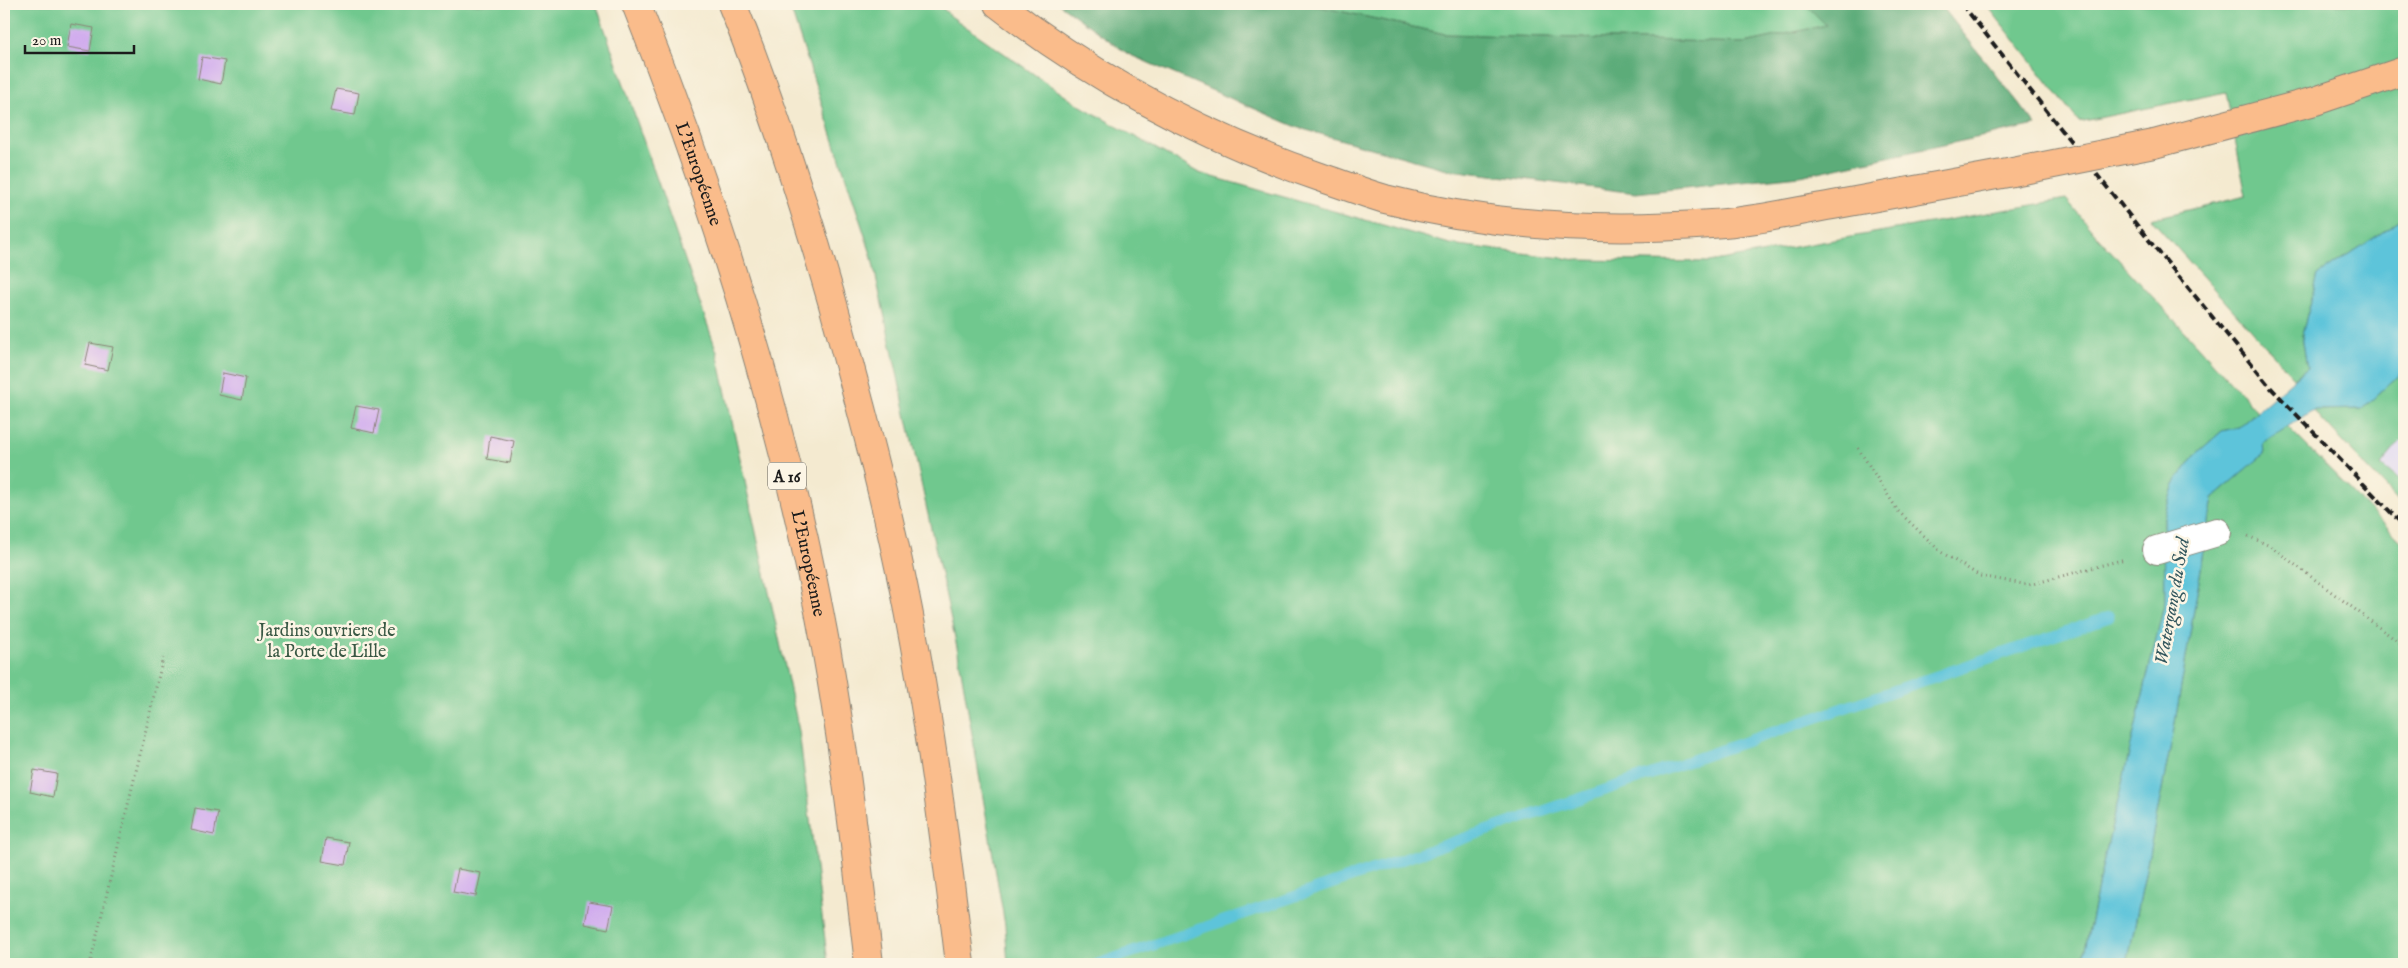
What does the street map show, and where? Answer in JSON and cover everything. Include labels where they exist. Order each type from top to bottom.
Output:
[{"type":"highway","name":"L'Européenne","points":[[636,4],[700,176],[728,261],[787,472],[810,569],[840,731],[869,964]]},
{"type":"highway","points":[[732,4],[794,176],[819,257],[848,359],[895,548],[930,738],[960,964]]},
{"type":"highway","points":[[998,4],[1037,34],[1097,73],[1146,101],[1272,161],[1383,198],[1446,212],[1588,227],[1713,224],[1770,216],[2013,172],[2154,144],[2315,101],[2404,71]]},
{"type":"street","points":[[2157,550],[2217,532]]},
{"type":"path","points":[[1858,448],[1898,511],[1941,552],[1980,576],[2029,584],[2157,550]]},
{"type":"path","points":[[2217,532],[2251,537],[2270,546],[2404,646]]},
{"type":"path","points":[[91,960],[163,658]]},
{"type":"shaded area","points":[[2404,437],[2404,484],[2381,465]]},
{"type":"green space","name":"Jardins ouvriers de la Porte de Lille","points":[[4,4],[596,4],[717,352],[799,731],[828,964],[4,964]]},
{"type":"green space","points":[[789,4],[938,4],[952,17],[1074,102],[1199,173],[1450,244],[1578,260],[1709,262],[2066,199],[2097,236],[2257,411],[2239,427],[2222,431],[2197,453],[2174,484],[2164,517],[2165,601],[2100,877],[2082,964],[1008,964],[1005,925],[957,647],[871,254]]},
{"type":"green space","points":[[1059,4],[1307,4],[1445,34],[1745,43],[1826,25],[1805,4],[1940,4],[2036,125],[1800,176],[1636,193],[1450,170],[1299,128],[1128,54]]},
{"type":"green space","points":[[1307,4],[1805,4],[1827,25],[1745,43],[1445,34]]},
{"type":"green space","points":[[1986,4],[2404,4],[2404,218],[2318,275],[2302,335],[2307,368],[2294,378],[2151,219],[2246,196],[2226,92],[2079,122]]},
{"type":"green space","points":[[2404,370],[2404,437],[2381,465],[2404,484],[2404,507],[2313,410],[2362,409]]},
{"type":"green space","points":[[2282,421],[2404,544],[2404,964],[2127,964],[2173,734],[2213,498],[2264,454],[2263,443],[2273,437]]},
{"type":"water","name":"Watergang du Sud","points":[[2404,218],[2404,370],[2362,409],[2313,410],[2263,443],[2264,454],[2213,498],[2173,734],[2127,964],[2082,964],[2100,877],[2165,601],[2164,517],[2174,484],[2197,453],[2222,431],[2239,427],[2307,368],[2302,335],[2318,275]]},
{"type":"building","points":[[71,24],[94,28],[90,51],[67,47]]},
{"type":"building","points":[[202,57],[225,61],[221,84],[198,79]]},
{"type":"building","points":[[336,89],[359,93],[355,115],[331,111]]},
{"type":"building","points":[[90,343],[113,347],[108,370],[85,365]]},
{"type":"building","points":[[223,373],[246,378],[242,400],[219,395]]},
{"type":"building","points":[[356,406],[379,410],[374,433],[351,428]]},
{"type":"building","points":[[490,436],[514,441],[510,463],[487,459]]},
{"type":"building","points":[[34,770],[57,774],[53,797],[30,792]]},
{"type":"building","points":[[195,808],[218,812],[214,835],[191,830]]},
{"type":"building","points":[[326,838],[349,842],[345,865],[322,861]]},
{"type":"building","points":[[458,869],[481,873],[476,896],[453,892]]},
{"type":"building","points":[[589,902],[613,906],[608,929],[585,924]]},
{"type":"waterway","points":[[1098,964],[2109,617]]},
{"type":"railway","points":[[1962,4],[2148,239],[2271,388],[2404,526]]}]
